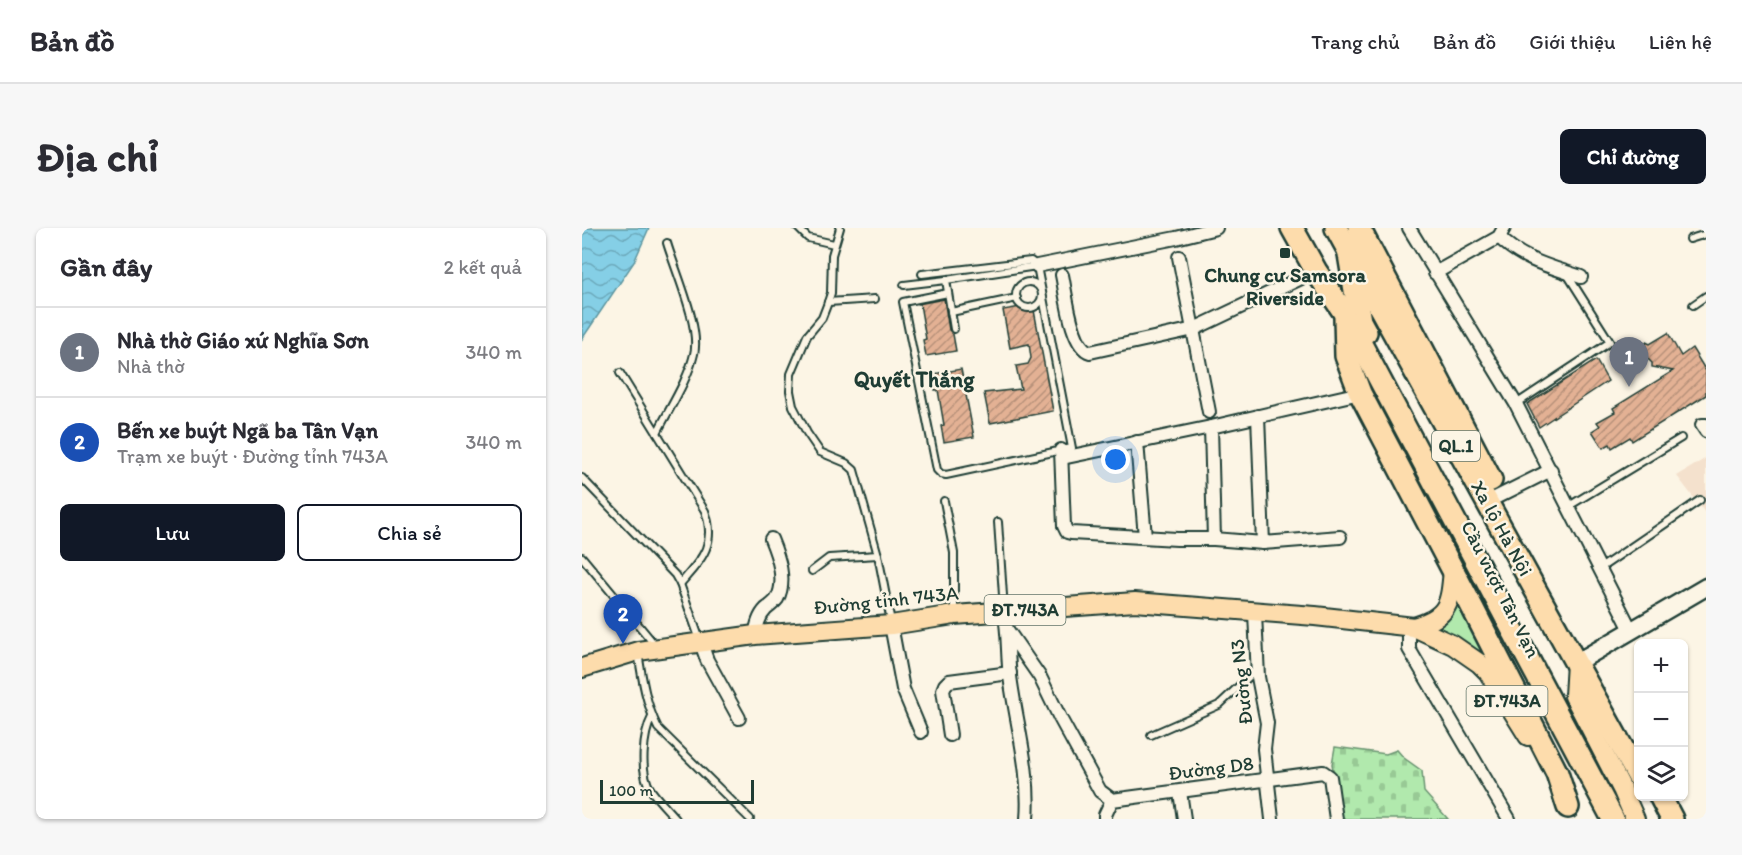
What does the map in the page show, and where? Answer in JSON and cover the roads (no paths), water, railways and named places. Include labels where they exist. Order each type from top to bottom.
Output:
[{"type":"highway","name":"QL.1","points":[[1292,228],[1345,314],[1408,430]]},
{"type":"highway","name":"Xa lộ Hà Nội","points":[[1336,228],[1494,499],[1581,660],[1634,751]]},
{"type":"highway","name":"Xa lộ Hà Nội","points":[[1359,228],[1494,499]]},
{"type":"highway","name":"Xa lộ Hà Nội","points":[[1348,248],[1360,321],[1408,430]]},
{"type":"highway","points":[[1345,314],[1346,356],[1360,393],[1557,773],[1571,813]]},
{"type":"highway","name":"Cầu vượt Tân Vạn","points":[[1408,430],[1605,819]]},
{"type":"highway","name":"Cầu vượt Tân Vạn","points":[[1408,430],[1613,819]]},
{"type":"highway","name":"Cầu vượt Tân Vạn","points":[[1408,430],[1619,819]]},
{"type":"highway","name":"Xa lộ Hà Nội","points":[[1581,660],[1634,768]]},
{"type":"highway","points":[[1652,801],[1662,819]]},
{"type":"highway","points":[[1663,801],[1672,819]]},
{"type":"main road","points":[[1411,627],[1431,622],[1443,612],[1451,595],[1453,570]]},
{"type":"main road","points":[[1581,660],[1706,587]]},
{"type":"main road","name":"Đường tỉnh 743A","points":[[582,668],[638,651],[754,635],[891,625],[954,615],[1136,602],[1315,616],[1411,627],[1453,645],[1488,672],[1571,813]]},
{"type":"main road","name":"ĐT.743A","points":[[1581,660],[1575,696],[1635,819]]},
{"type":"main road","points":[[1612,771],[1625,778],[1631,786],[1647,819]]},
{"type":"street","points":[[1036,266],[1216,228]]},
{"type":"street","points":[[1409,228],[1516,404],[1631,630]]},
{"type":"street","points":[[1435,273],[1502,232],[1511,249],[1527,258],[1581,277]]},
{"type":"street","points":[[1179,257],[1209,412]]},
{"type":"street","points":[[1062,275],[1076,339],[1084,351],[1090,352],[1194,329],[1316,270]]},
{"type":"street","points":[[1340,537],[1263,543],[1067,532],[1064,526],[1062,454],[1211,427],[1360,393]]},
{"type":"street","points":[[1258,416],[1263,543]]},
{"type":"street","points":[[1706,425],[1702,425],[1706,431]]},
{"type":"street","points":[[1211,427],[1214,539]]},
{"type":"street","points":[[1137,442],[1145,537]]},
{"type":"street","points":[[1494,499],[1551,470]]},
{"type":"street","points":[[754,635],[764,611],[777,598],[780,584],[780,560],[771,539]]},
{"type":"street","points":[[1004,611],[1008,630],[1010,673],[1027,782],[1027,819]]},
{"type":"street","name":"Đường N3","points":[[1255,613],[1257,669],[1267,723],[1264,749],[1272,819]]},
{"type":"street","points":[[891,625],[903,689],[921,732]]},
{"type":"street","points":[[1411,627],[1409,649],[1509,819]]},
{"type":"street","points":[[1008,630],[1040,677],[1100,791],[1112,800],[1105,817]]},
{"type":"street","points":[[701,643],[707,660],[739,718]]},
{"type":"street","points":[[950,735],[943,690],[945,685],[949,681],[1010,673]]},
{"type":"street","name":"Đường D8","points":[[1112,800],[1323,772],[1329,777],[1336,819]]},
{"type":"street","points":[[1180,792],[1184,819]]},
{"type":"lane","points":[[798,228],[808,238],[834,244]]},
{"type":"lane","points":[[845,228],[840,228],[834,244],[828,302],[822,318],[807,336],[791,374],[790,391],[793,405],[819,452],[846,463],[854,470],[878,555],[891,625]]},
{"type":"lane","points":[[1690,239],[1706,234]]},
{"type":"lane","points":[[657,433],[690,366],[696,342],[693,325],[667,243]]},
{"type":"lane","points":[[922,274],[1031,261],[1036,266],[1072,448],[1062,454],[946,475],[937,470],[903,302],[948,293]]},
{"type":"lane","points":[[904,285],[1036,266]]},
{"type":"lane","points":[[1516,404],[1610,342],[1565,272]]},
{"type":"lane","points":[[946,280],[954,329]]},
{"type":"lane","points":[[1027,283],[1039,286],[1042,294],[1037,305],[1029,308],[1022,305],[1017,298],[1018,290],[1027,283]]},
{"type":"lane","points":[[1693,305],[1706,296]]},
{"type":"lane","points":[[951,312],[1017,298]]},
{"type":"lane","points":[[828,302],[876,299]]},
{"type":"lane","points":[[620,373],[705,511],[710,525],[707,550],[680,584]]},
{"type":"lane","points":[[1568,507],[1681,438]]},
{"type":"lane","points":[[582,478],[675,575],[701,643]]},
{"type":"lane","points":[[1599,570],[1700,500]]},
{"type":"lane","points":[[944,501],[954,553],[954,615]]},
{"type":"lane","points":[[998,522],[1004,611]]},
{"type":"lane","points":[[812,571],[829,558],[878,555]]},
{"type":"lane","points":[[582,557],[658,648]]},
{"type":"lane","points":[[638,651],[643,683],[652,717],[658,728],[750,819]]},
{"type":"lane","points":[[1151,735],[1219,705],[1257,669]]},
{"type":"lane","points":[[652,717],[646,728],[644,750],[649,788],[676,819]]},
{"type":"water","points":[[582,228],[649,228],[634,262],[582,339]]},
{"type":"place","name":"Chung cư Samsora Riverside","points":[[1285,253]]},
{"type":"place","name":"Nhà thờ Giáo xứ Nghĩa Sơn","points":[[1629,387]]},
{"type":"place","name":"Bến xe buýt Ngã ba Tân Vạn","points":[[623,644]]},
{"type":"district","name":"Quyết Thắng","points":[[914,379]]}]
